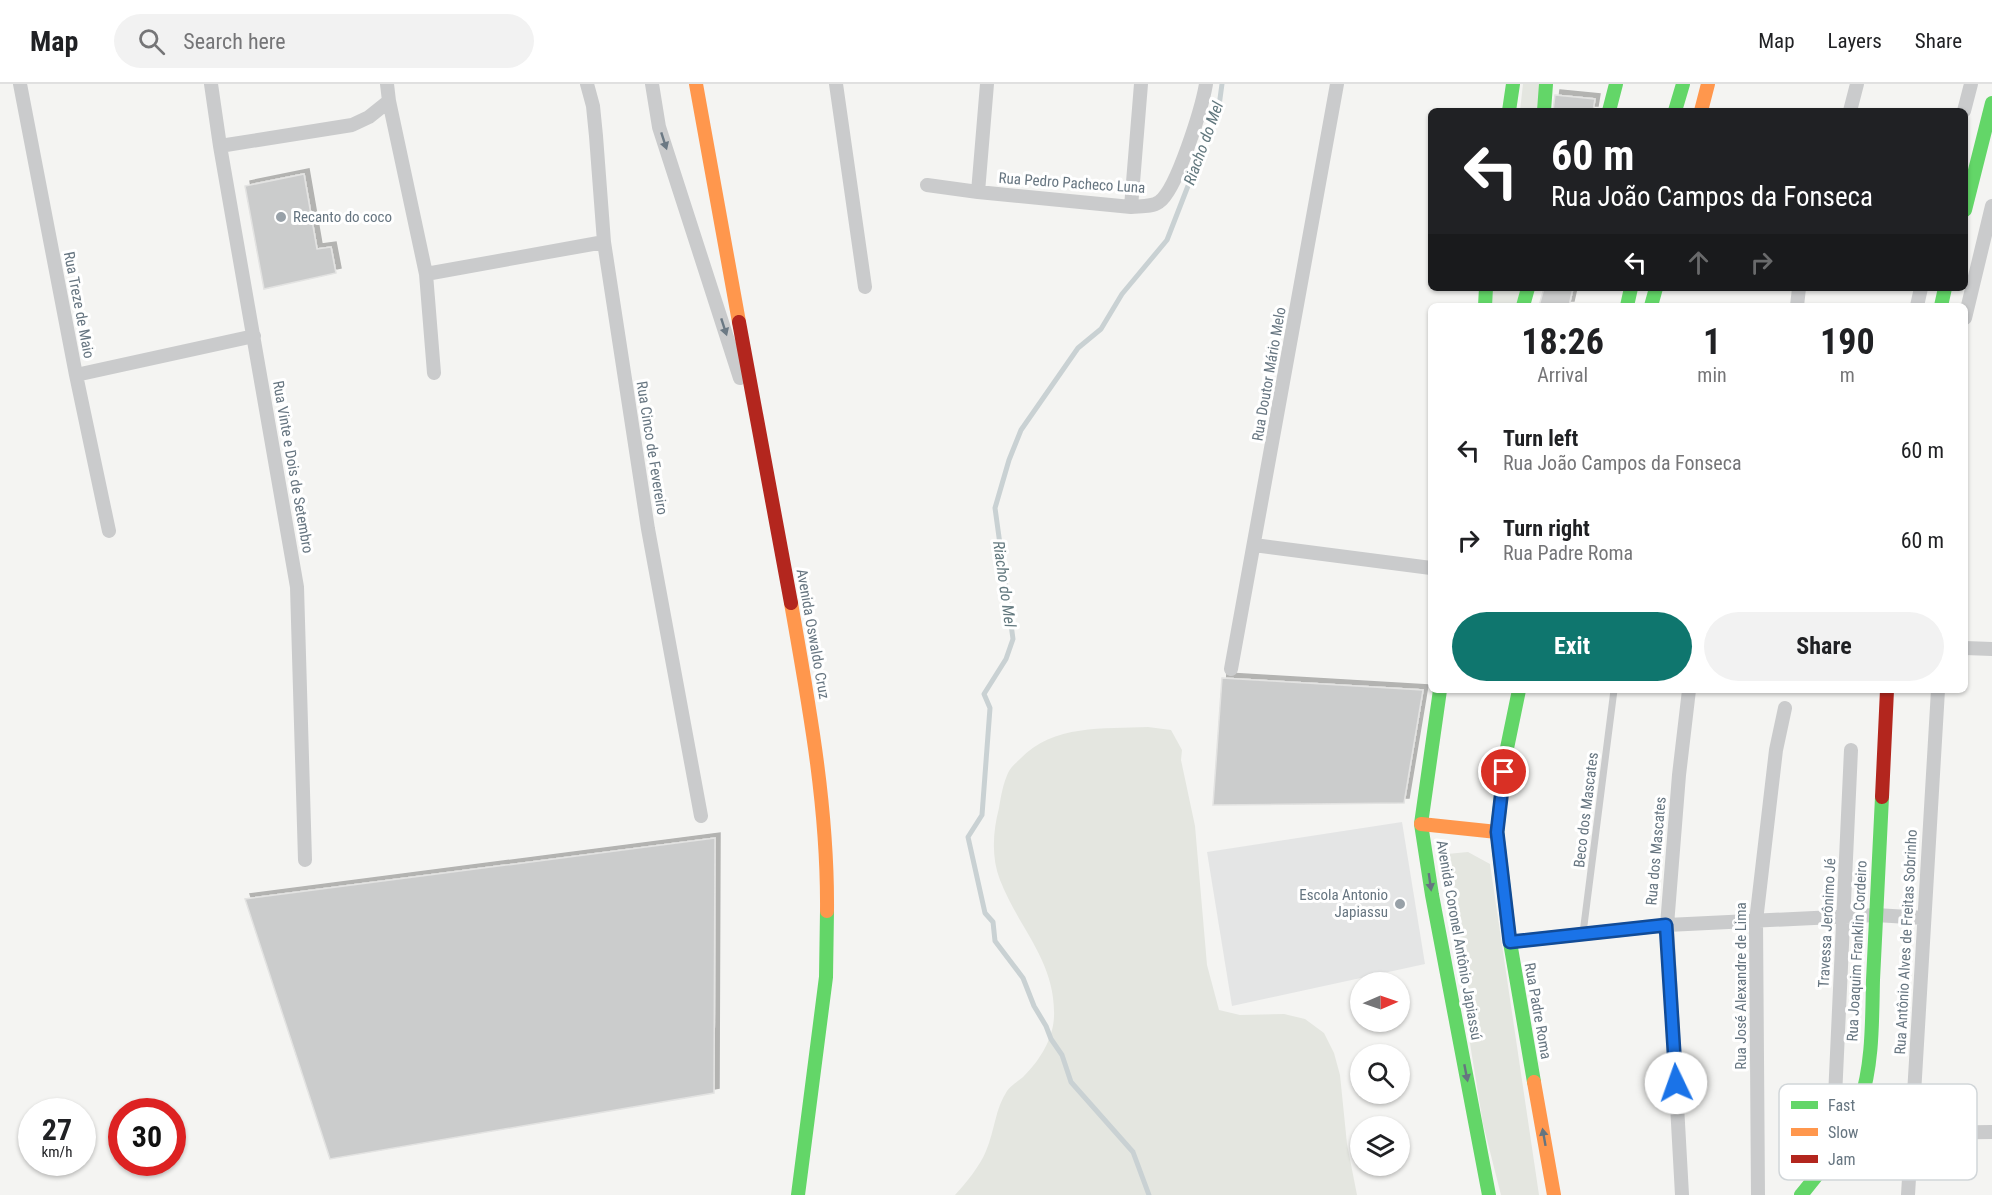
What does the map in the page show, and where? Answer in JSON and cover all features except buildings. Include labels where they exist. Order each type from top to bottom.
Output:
[{"type":"main road","name":"Avenida Oswaldo Cruz","points":[[696,84],[808,702],[817,756],[825,830],[826,977],[798,1195]]},
{"type":"main road","points":[[1509,108],[1513,84]]},
{"type":"main road","points":[[1544,108],[1546,84]]},
{"type":"main road","points":[[1611,108],[1616,84]]},
{"type":"main road","points":[[1676,108],[1683,84]]},
{"type":"main road","points":[[1702,108],[1708,84]]},
{"type":"main road","points":[[1968,198],[1992,104]]},
{"type":"main road","name":"Avenida Coronel Antônio Japiassú","points":[[1440,693],[1421,824],[1432,895],[1489,1195]]},
{"type":"main road","name":"Rua Padre Roma","points":[[1518,693],[1506,753],[1497,832],[1510,942],[1554,1195]]},
{"type":"main road","name":"Rua Joaquim Franklin Cordeiro","points":[[1865,1084],[1868,1063],[1887,693]]},
{"type":"main road","points":[[1421,824],[1497,832]]},
{"type":"main road","name":"Rua Joaquim Franklin Cordeiro","points":[[1801,1195],[1813,1180]]},
{"type":"street","name":"Rua Treze de Maio","points":[[20,84],[76,375],[109,531]]},
{"type":"street","name":"Rua Vinte e Dois de Setembro","points":[[211,84],[297,586],[305,860]]},
{"type":"street","points":[[387,84],[426,274],[434,373]]},
{"type":"street","name":"Rua Cinco de Fevereiro","points":[[587,84],[593,106],[604,242],[648,529],[701,816]]},
{"type":"street","points":[[652,84],[660,127],[760,441]]},
{"type":"street","points":[[836,84],[865,287]]},
{"type":"street","points":[[978,192],[987,84]]},
{"type":"street","points":[[1131,207],[1141,84]]},
{"type":"street","name":"Rua Pedro Pacheco Luna","points":[[927,185],[1131,207],[1152,205],[1160,202],[1173,184],[1196,122],[1206,84]]},
{"type":"street","name":"Rua Doutor Mário Melo","points":[[1231,669],[1337,84]]},
{"type":"street","points":[[1851,108],[1857,84]]},
{"type":"street","points":[[1965,108],[1971,84]]},
{"type":"street","points":[[220,146],[352,125],[369,117],[389,101]]},
{"type":"street","points":[[1968,306],[1992,206]]},
{"type":"street","points":[[426,274],[604,242]]},
{"type":"street","points":[[76,375],[254,336]]},
{"type":"street","points":[[1254,545],[1428,568]]},
{"type":"street","points":[[1968,648],[1992,649]]},
{"type":"street","name":"Rua dos Mascates","points":[[1682,1195],[1666,925],[1678,775],[1689,693]]},
{"type":"street","name":"Rua Antônio Alves de Freitas Sobrinho","points":[[1915,1084],[1938,693]]},
{"type":"street","name":"Rua José Alexandre de Lima","points":[[1758,1195],[1755,921],[1776,750],[1785,708]]},
{"type":"street","name":"Travessa Jerônimo Jé","points":[[1836,1084],[1851,750]]},
{"type":"street","points":[[1510,942],[1666,925],[1876,915],[1924,918]]},
{"type":"street","points":[[1977,1132],[1992,1132]]},
{"type":"street","name":"Rua Antônio Alves de Freitas Sobrinho","points":[[1908,1195],[1909,1180]]},
{"type":"lane","name":"Beco dos Mascates","points":[[1584,933],[1614,693]]},
{"type":"shaded area","points":[[1523,84],[1540,84],[1538,108],[1520,108]]},
{"type":"shaded area","points":[[1493,291],[1520,291],[1517,303],[1491,303]]},
{"type":"shaded area","points":[[1148,727],[1171,730],[1182,750],[1181,760],[1195,826],[1207,965],[1219,1010],[1240,1015],[1284,1014],[1305,1019],[1324,1033],[1334,1053],[1340,1075],[1350,1176],[1353,1176],[1357,1195],[955,1195],[983,1157],[1003,1098],[1040,1056],[1051,1033],[1054,1017],[1053,997],[1043,962],[1008,898],[997,871],[995,826],[1002,790],[1010,769],[1033,748],[1063,734],[1097,729]]},
{"type":"shaded area","points":[[1402,822],[1425,964],[1388,972],[1350,972],[1350,980],[1232,1006],[1207,852]]},
{"type":"shaded area","points":[[1468,852],[1490,864],[1539,1195],[1501,1195],[1483,1124],[1442,870],[1447,854]]},
{"type":"waterway","name":"Riacho do Mel","points":[[1149,1195],[1133,1152],[1071,1082],[1062,1055],[1034,1006],[1023,978],[995,941],[993,922],[985,913],[968,837],[982,815],[990,708],[984,694],[1006,659],[1013,639],[995,508],[1009,460],[1021,430],[1078,348],[1101,329],[1122,294],[1167,240],[1219,106],[1222,84]]},
{"type":"traffic: fast","points":[[1509,108],[1513,84]]},
{"type":"traffic: fast","points":[[1544,108],[1546,84]]},
{"type":"traffic: fast","points":[[1610,108],[1616,84]]},
{"type":"traffic: fast","points":[[1676,108],[1683,84]]},
{"type":"traffic: fast","points":[[1968,198],[1992,103]]},
{"type":"traffic: fast","points":[[1485,303],[1486,291]]},
{"type":"traffic: fast","points":[[1524,303],[1527,291]]},
{"type":"traffic: fast","points":[[1628,303],[1630,291]]},
{"type":"traffic: fast","points":[[1652,303],[1655,291]]},
{"type":"traffic: fast","points":[[1942,303],[1944,291]]},
{"type":"traffic: fast","points":[[1440,693],[1421,824],[1432,895],[1489,1195]]},
{"type":"traffic: fast","points":[[1518,693],[1506,753],[1497,832],[1510,942],[1534,1082]]},
{"type":"traffic: fast","points":[[1865,1084],[1870,1057],[1872,1026],[1882,797]]},
{"type":"traffic: fast","points":[[798,1195],[826,977],[827,911]]},
{"type":"traffic: fast","points":[[1801,1195],[1813,1180]]},
{"type":"traffic: slow","points":[[696,84],[739,322]]},
{"type":"traffic: slow","points":[[1702,108],[1708,84]]},
{"type":"traffic: slow","points":[[791,603],[811,718],[821,795],[827,911]]},
{"type":"traffic: slow","points":[[1421,824],[1497,832]]},
{"type":"traffic: slow","points":[[1534,1082],[1554,1195]]},
{"type":"traffic: jam","points":[[739,322],[791,603]]},
{"type":"traffic: jam","points":[[1882,797],[1887,693]]},
{"type":"place","name":"Recanto do coco","points":[[281,217]]},
{"type":"place","name":"Escola Antonio Japiassu","points":[[1400,904]]},
{"type":"route","points":[[1504,772],[1497,832],[1510,942],[1666,925],[1676,1083]]}]
